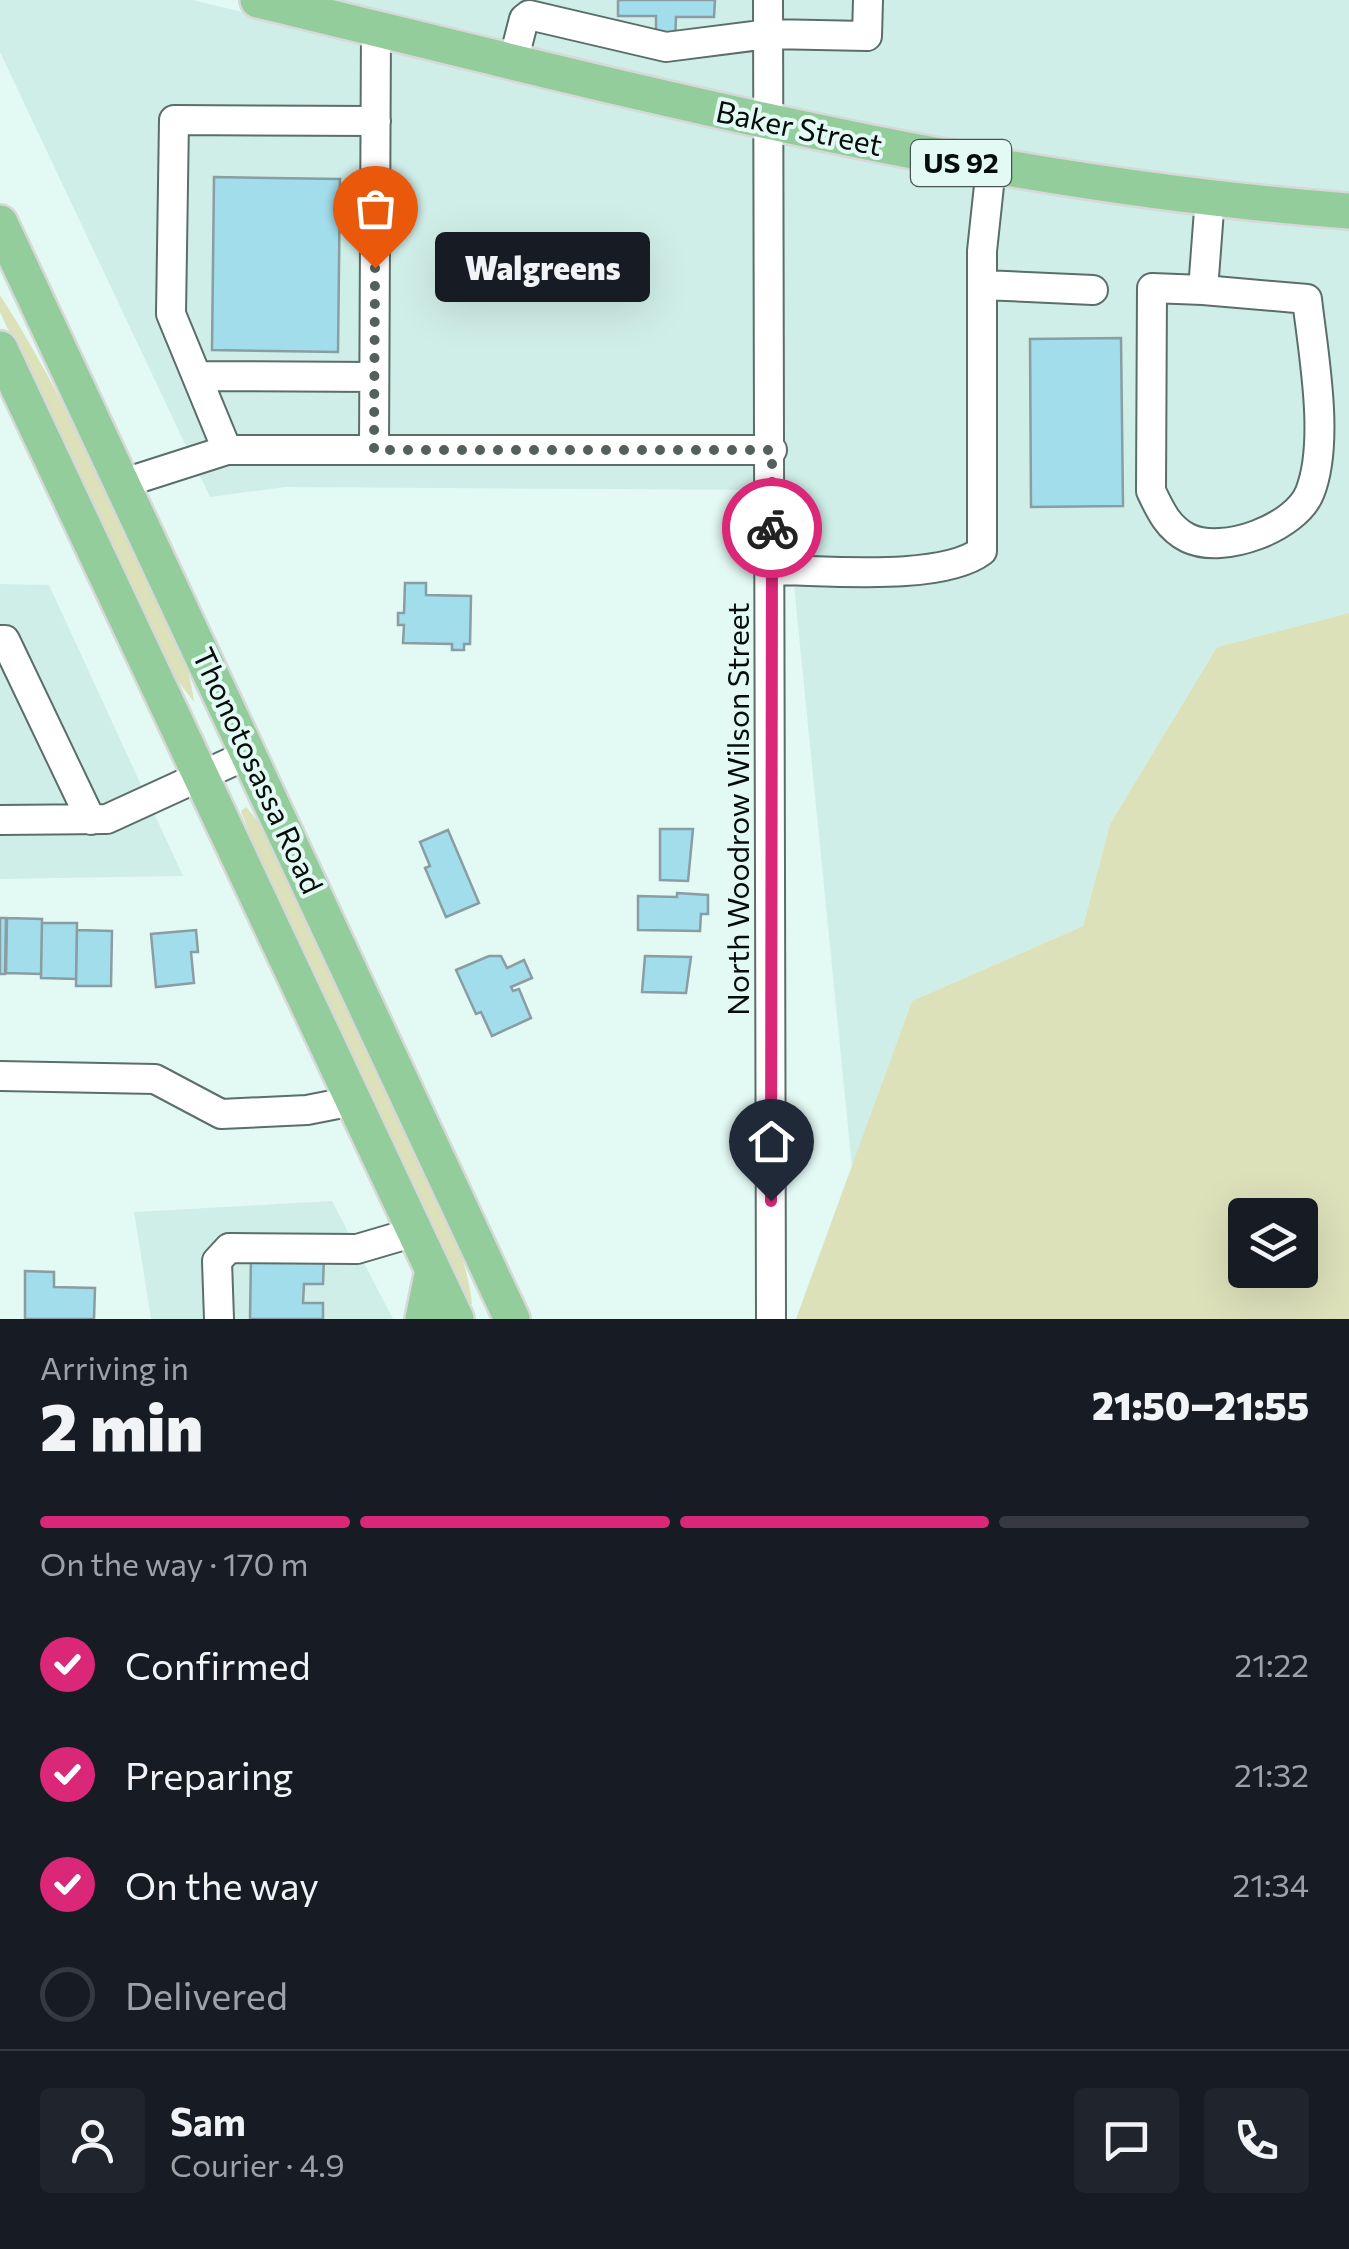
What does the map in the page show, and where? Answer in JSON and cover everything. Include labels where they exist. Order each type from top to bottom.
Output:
[{"type":"main road","name":"Baker Street","points":[[258,0],[768,124],[991,167],[1210,197],[1349,210]]},
{"type":"main road","name":"Thonotosassa Road","points":[[0,225],[512,1319]]},
{"type":"main road","name":"Thonotosassa Road","points":[[0,350],[8,391],[92,540],[456,1319]]},
{"type":"main road","points":[[423,1319],[433,1270]]},
{"type":"street","points":[[586,0],[586,30]]},
{"type":"street","name":"North Woodrow Wilson Street","points":[[768,0],[771,1319]]},
{"type":"street","points":[[513,62],[529,8],[586,30],[666,47],[768,34],[868,36],[868,0]]},
{"type":"street","points":[[374,450],[376,28]]},
{"type":"street","points":[[227,450],[171,314],[174,120],[376,121]]},
{"type":"street","points":[[772,570],[930,567],[966,563],[982,551],[983,285],[991,167]]},
{"type":"street","points":[[1203,290],[1210,197]]},
{"type":"street","points":[[983,285],[1092,290]]},
{"type":"street","points":[[1152,288],[1203,290],[1307,298],[1317,395],[1316,466],[1309,495],[1290,516],[1262,532],[1221,543],[1190,540],[1165,521],[1151,491],[1152,288]]},
{"type":"street","points":[[197,376],[374,377]]},
{"type":"street","points":[[124,483],[227,450],[772,450]]},
{"type":"street","points":[[0,640],[4,640],[91,820]]},
{"type":"street","points":[[0,820],[107,819],[249,754]]},
{"type":"street","points":[[0,1076],[155,1079],[221,1114],[307,1110],[353,1102]]},
{"type":"street","points":[[219,1319],[218,1262],[229,1248],[357,1248],[415,1232]]},
{"type":"shaded area","points":[[0,0],[193,0],[755,137],[759,490],[285,487],[210,497],[0,52]]},
{"type":"shaded area","points":[[324,0],[755,0],[755,106]]},
{"type":"shaded area","points":[[769,0],[1349,0],[1349,211],[768,125]]},
{"type":"shaded area","points":[[782,143],[947,176],[1155,207],[1349,226],[1349,613],[1217,647],[1110,824],[1083,926],[912,1001],[852,1167],[786,505]]},
{"type":"shaded area","points":[[0,584],[49,585],[183,876],[0,879]]},
{"type":"shaded area","points":[[332,1201],[393,1319],[151,1319],[134,1212]]},
{"type":"green space","points":[[0,295],[55,389],[162,607],[179,644],[194,702],[160,658],[0,312]]},
{"type":"green space","points":[[1349,613],[1349,1319],[796,1319],[912,1001],[1083,926],[1110,824],[1217,647]]},
{"type":"green space","points":[[246,807],[295,886],[363,1041],[443,1204],[466,1272],[472,1304],[468,1304],[271,890],[241,811]]},
{"type":"building","points":[[618,0],[715,0],[714,17],[676,17],[675,43],[656,43],[656,16],[618,16]]},
{"type":"building","points":[[214,177],[340,179],[338,352],[212,350]]},
{"type":"building","points":[[1121,338],[1123,506],[1031,507],[1030,339]]},
{"type":"building","points":[[405,583],[426,583],[426,595],[471,596],[470,644],[464,644],[464,650],[452,650],[452,644],[403,643],[404,625],[398,625],[398,613],[404,613]]},
{"type":"building","points":[[660,829],[693,829],[688,881],[660,880]]},
{"type":"building","points":[[448,830],[479,903],[446,917],[425,868],[430,866],[420,842]]},
{"type":"building","points":[[677,893],[708,895],[708,914],[701,914],[700,931],[638,930],[638,896],[677,897]]},
{"type":"building","points":[[0,918],[6,918],[5,974],[0,974]]},
{"type":"building","points":[[7,918],[42,919],[41,974],[6,973]]},
{"type":"building","points":[[42,923],[77,923],[76,979],[41,978]]},
{"type":"building","points":[[77,930],[112,931],[111,986],[76,986]]},
{"type":"building","points":[[196,930],[198,952],[191,952],[194,983],[156,987],[151,934]]},
{"type":"building","points":[[489,956],[501,956],[507,968],[524,960],[532,978],[511,987],[513,991],[519,989],[531,1018],[492,1036],[481,1012],[476,1014],[456,970]]},
{"type":"building","points":[[645,956],[691,957],[686,993],[642,992]]},
{"type":"building","points":[[251,1256],[324,1258],[323,1284],[304,1284],[303,1303],[323,1303],[323,1319],[250,1319]]},
{"type":"building","points":[[25,1271],[54,1272],[54,1287],[95,1288],[94,1319],[25,1319]]},
{"type":"way so far","points":[[375,268],[374,450],[772,450],[772,528]]},
{"type":"place","name":"Walgreens","points":[[375,268]]},
{"type":"route","points":[[771,1201],[772,528]]}]
